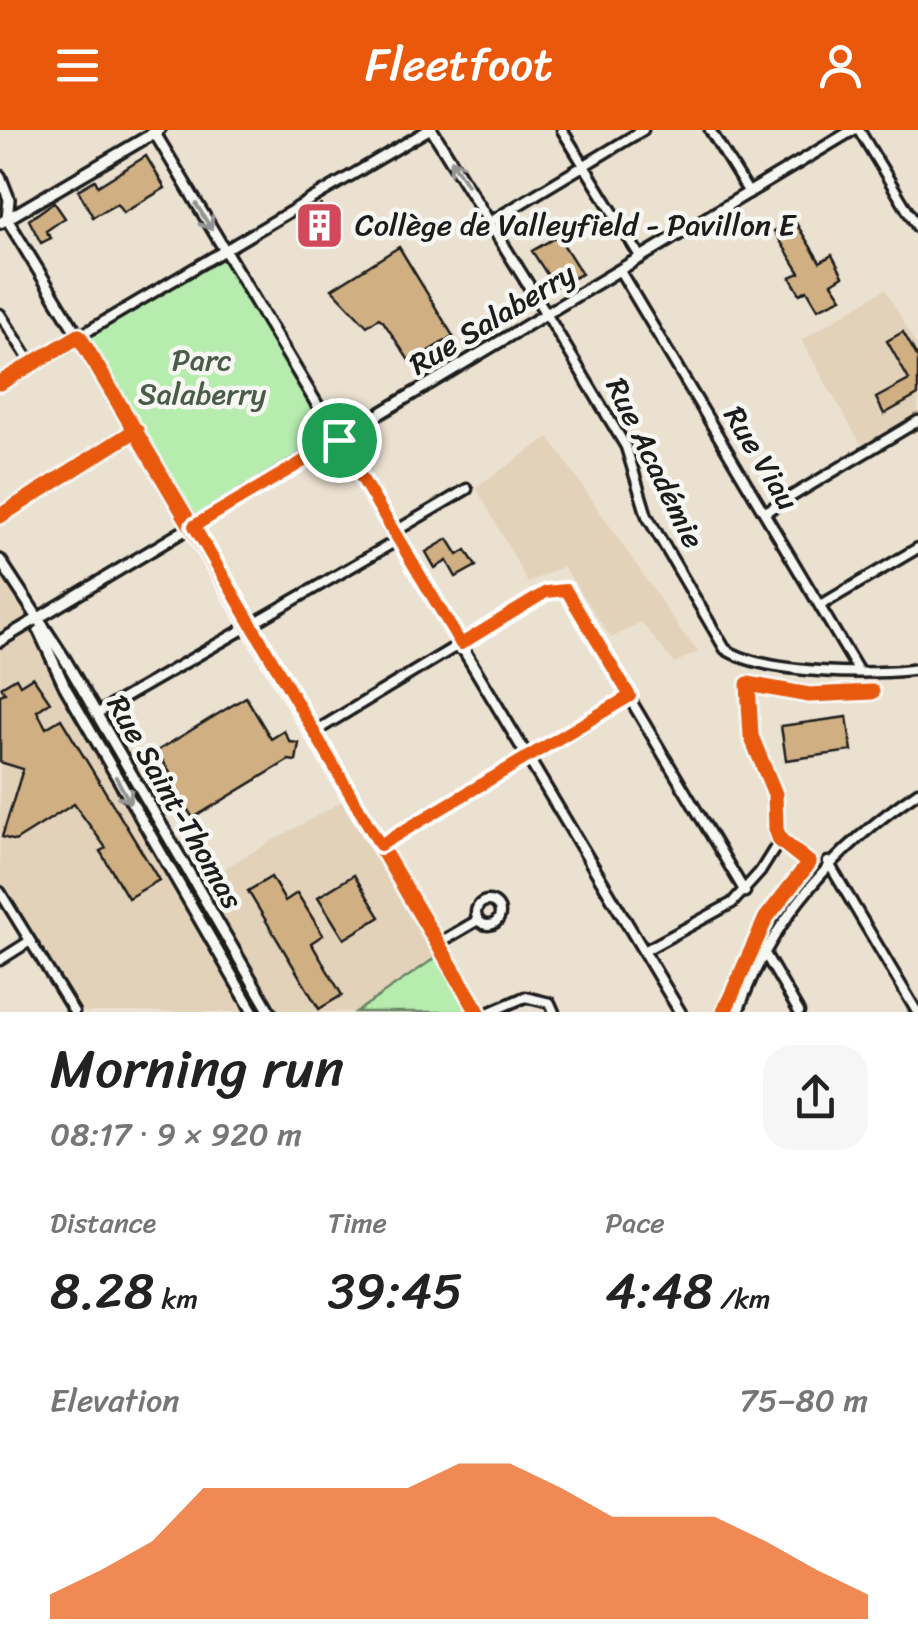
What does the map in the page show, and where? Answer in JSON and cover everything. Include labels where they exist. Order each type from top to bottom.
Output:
[{"type":"street","name":"Rue Académie","points":[[430,130],[548,314],[626,446],[648,516],[726,649],[744,658],[859,672]]},
{"type":"street","points":[[0,383],[430,130]]},
{"type":"street","points":[[562,130],[640,258]]},
{"type":"street","points":[[490,222],[643,130]]},
{"type":"street","points":[[710,130],[749,193]]},
{"type":"street","points":[[856,130],[918,228]]},
{"type":"street","name":"Rue Salaberry","points":[[0,641],[856,130]]},
{"type":"street","points":[[2,220],[155,131],[680,1012]]},
{"type":"street","points":[[0,176],[9,199],[2,220]]},
{"type":"street","points":[[2,220],[79,336],[194,526],[478,1012]]},
{"type":"street","name":"Rue Viau","points":[[620,271],[767,511],[859,672]]},
{"type":"street","points":[[0,314],[32,364]]},
{"type":"street","points":[[767,511],[918,421]]},
{"type":"street","points":[[0,516],[136,430]]},
{"type":"street","points":[[96,714],[252,626],[466,489]]},
{"type":"street","points":[[822,605],[918,548]]},
{"type":"street","name":"Rue Saint-Thomas","points":[[0,560],[96,714],[270,1012]]},
{"type":"street","points":[[314,732],[546,592],[566,590],[745,892]]},
{"type":"street","name":"Rue Saint-Thomas","points":[[35,620],[65,687],[254,1012]]},
{"type":"street","points":[[859,672],[918,670]]},
{"type":"street","points":[[380,845],[630,696]]},
{"type":"street","points":[[738,1012],[764,952],[828,862],[872,823],[918,792]]},
{"type":"street","points":[[644,951],[719,912],[745,892],[780,840]]},
{"type":"street","points":[[828,862],[916,1012]]},
{"type":"street","points":[[0,892],[74,1012]]},
{"type":"street","points":[[437,944],[478,920]]},
{"type":"street","points":[[0,960],[30,941]]},
{"type":"street","points":[[764,952],[799,1012]]},
{"type":"street","points":[[490,1012],[525,997],[550,1003],[554,1012]]},
{"type":"shaded area","points":[[885,289],[918,348],[918,414],[862,446],[801,340]]},
{"type":"shaded area","points":[[549,437],[698,652],[674,663],[641,622],[611,638],[563,566],[528,583],[476,487]]},
{"type":"shaded area","points":[[0,566],[31,619],[0,638]]},
{"type":"shaded area","points":[[28,625],[250,1012],[74,1012],[0,892],[0,642]]},
{"type":"shaded area","points":[[348,798],[438,956],[356,1012],[275,1012],[198,883]]},
{"type":"green space","name":"Parc Salaberry","points":[[224,250],[339,440],[194,526],[79,336]]},
{"type":"green space","points":[[438,956],[471,1012],[356,1012]]},
{"type":"building","points":[[146,156],[165,188],[123,213],[117,204],[93,217],[78,190],[95,180],[98,186]]},
{"type":"building","points":[[54,202],[65,218],[46,231],[51,238],[41,243],[29,220]]},
{"type":"building","name":"Collège de Valleyfield - Pavillon E","points":[[321,205],[337,234],[321,243],[302,216]]},
{"type":"building","points":[[794,220],[820,262],[832,255],[843,276],[832,283],[842,298],[818,309],[807,290],[800,294],[790,277],[800,273],[774,231]]},
{"type":"building","points":[[558,236],[582,274],[555,287],[532,251]]},
{"type":"building","points":[[399,247],[453,336],[410,362],[383,321],[379,318],[367,326],[332,289]]},
{"type":"building","points":[[903,332],[918,358],[918,395],[884,414],[876,398],[909,380],[887,341]]},
{"type":"building","points":[[448,539],[458,555],[466,550],[476,566],[456,577],[447,561],[435,568],[426,552]]},
{"type":"building","points":[[33,677],[50,702],[37,711],[46,728],[61,719],[159,880],[128,898],[100,851],[106,848],[74,804],[15,841],[2,837],[23,769],[0,762],[0,695],[5,693],[1,687],[16,678],[20,685]]},
{"type":"building","points":[[246,697],[271,739],[284,731],[290,742],[299,743],[296,761],[289,760],[193,818],[180,798],[174,802],[162,782],[172,776],[157,751]]},
{"type":"building","points":[[847,717],[852,751],[786,760],[781,726]]},
{"type":"building","points":[[354,875],[380,917],[344,939],[318,897]]},
{"type":"building","points":[[271,877],[285,901],[297,893],[323,935],[311,943],[342,995],[319,1009],[248,891]]},
{"type":"cycle path","points":[[0,383],[79,336],[478,1012]]},
{"type":"cycle path","points":[[0,516],[136,430]]},
{"type":"cycle path","points":[[724,1012],[766,918],[809,863],[780,840],[776,829],[775,794],[751,736],[748,684],[809,695],[872,692]]},
{"type":"place","name":"Collège de Valleyfield - Pavillon E","points":[[320,225]]},
{"type":"route","points":[[339,440],[461,644],[546,592],[566,590],[630,696],[380,845],[194,526],[339,440]]}]
